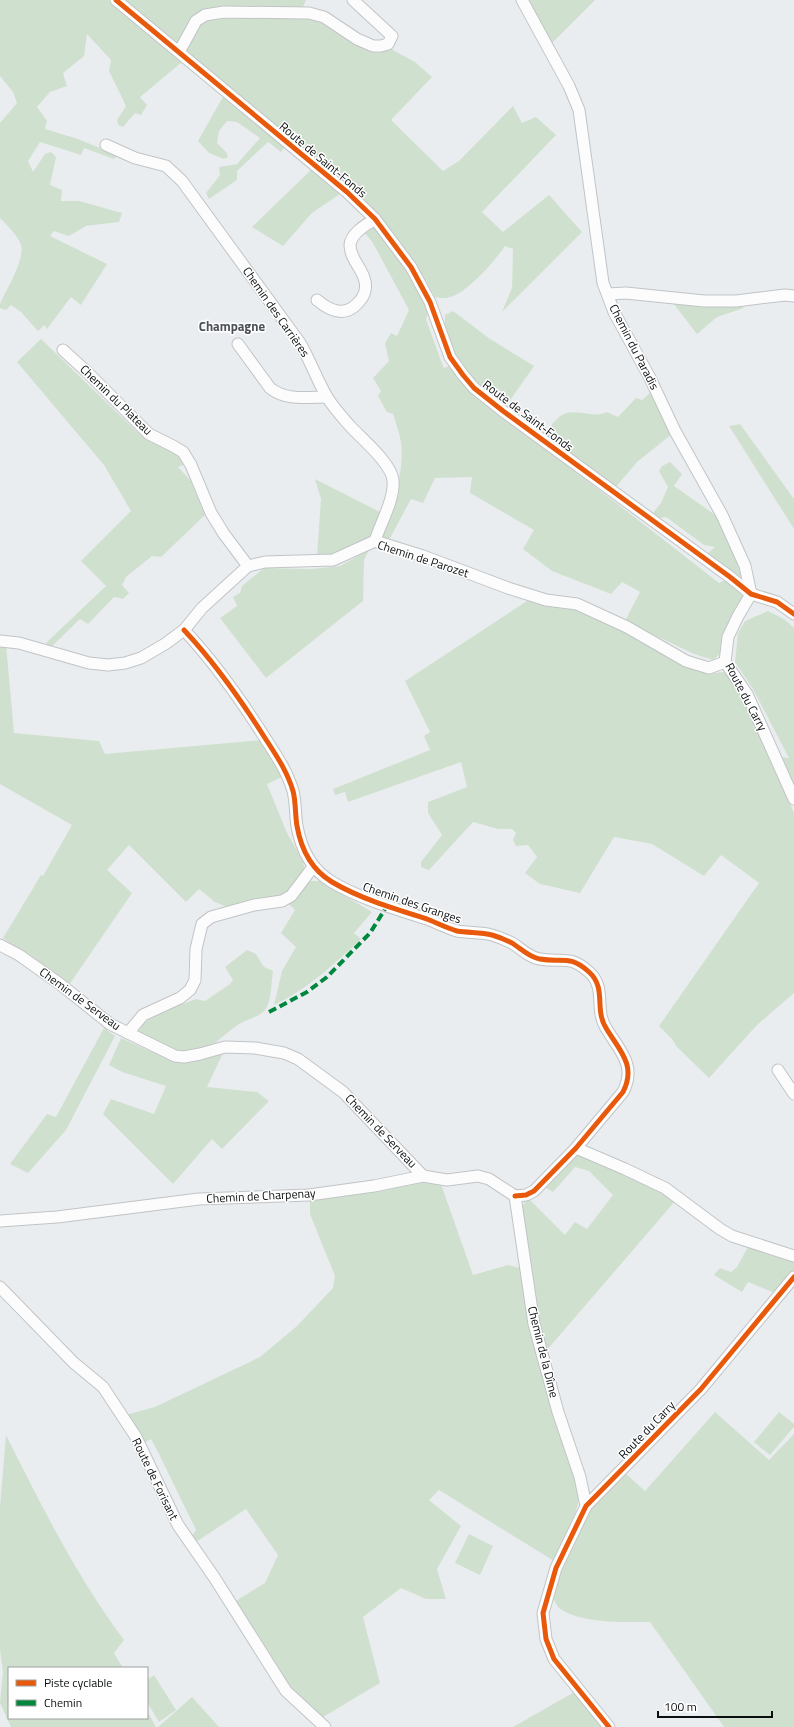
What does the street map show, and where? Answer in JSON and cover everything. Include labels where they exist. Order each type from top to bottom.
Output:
[{"type":"street","name":"Route de Saint-Fonds","points":[[116,0],[347,192],[375,219],[411,267],[430,302],[450,357],[474,388],[503,412],[730,577],[751,594],[777,602],[794,614]]},
{"type":"street","points":[[179,52],[196,21],[205,16],[224,12],[309,13],[324,17],[357,38],[373,46],[388,44],[392,36],[353,0]]},
{"type":"street","name":"Chemin du Paradis","points":[[522,0],[569,86],[579,110],[604,284],[614,312],[650,378],[675,431],[722,515],[745,566],[751,594]]},
{"type":"street","name":"Chemin des Carrières","points":[[106,145],[135,158],[166,166],[182,181],[300,343],[328,397],[349,425],[384,462],[393,481],[391,498],[375,541]]},
{"type":"street","points":[[317,300],[328,309],[337,312],[349,311],[361,301],[366,286],[364,275],[351,253],[350,244],[352,238],[375,219]]},
{"type":"street","points":[[608,294],[626,293],[704,301],[736,301],[785,295],[794,296]]},
{"type":"street","points":[[238,344],[270,388],[276,392],[288,397],[328,397]]},
{"type":"street","name":"Chemin du Plateau","points":[[62,350],[86,371],[149,434],[183,452],[191,465],[211,514],[248,566]]},
{"type":"street","name":"Chemin de Parozet","points":[[248,566],[265,562],[333,560],[375,541],[423,556],[508,588],[546,600],[577,604],[627,627],[686,661],[709,668],[725,662]]},
{"type":"street","points":[[0,641],[19,643],[90,663],[108,665],[125,664],[141,658],[165,644],[184,630],[202,608],[248,566]]},
{"type":"street","name":"Route du Carry","points":[[751,594],[728,637],[725,662],[747,694],[794,799]]},
{"type":"street","name":"Chemin des Granges","points":[[184,630],[202,650],[243,703],[288,776],[293,793],[300,840],[313,867],[329,880],[346,890],[387,906],[456,930],[490,935],[510,942],[538,959],[573,960],[589,972],[598,983],[600,995],[600,1014],[602,1020],[625,1056],[629,1071],[628,1082],[624,1092],[576,1148],[534,1191],[516,1196]]},
{"type":"street","points":[[128,1033],[144,1015],[180,998],[190,990],[195,980],[196,949],[202,924],[210,917],[254,905],[282,901],[296,890],[313,867]]},
{"type":"street","name":"Chemin de Serveau","points":[[0,945],[19,955],[60,984],[110,1024],[174,1056],[184,1057],[225,1047],[255,1048],[284,1053],[291,1056],[318,1073],[343,1092],[423,1176]]},
{"type":"street","points":[[778,1070],[794,1094]]},
{"type":"street","points":[[576,1148],[665,1188],[720,1229],[732,1236],[794,1256]]},
{"type":"street","name":"Chemin de Charpenay","points":[[0,1221],[58,1217],[199,1199],[308,1195],[374,1186],[423,1176],[446,1180],[478,1176],[489,1179],[516,1196]]},
{"type":"street","name":"Chemin de la Dîme","points":[[516,1196],[524,1262],[534,1324],[558,1412],[580,1477],[586,1506]]},
{"type":"street","name":"Route du Carry","points":[[609,1727],[554,1659],[546,1639],[543,1613],[556,1568],[586,1506],[701,1389],[794,1277]]},
{"type":"street","name":"Route de Forisant","points":[[0,1287],[74,1363],[103,1387],[136,1437],[178,1525],[214,1577],[259,1650],[286,1690],[325,1727]]},
{"type":"green space","points":[[0,0],[108,0],[182,62],[140,97],[147,105],[141,115],[135,113],[123,127],[118,125],[117,120],[126,106],[109,71],[111,60],[87,34],[84,56],[63,73],[67,86],[50,92],[37,107],[47,121],[45,129],[78,139],[117,155],[114,159],[84,148],[81,155],[40,142],[28,161],[33,172],[45,154],[51,152],[56,157],[50,185],[62,190],[61,201],[79,201],[122,213],[119,222],[86,226],[69,236],[54,231],[50,236],[107,264],[81,305],[71,297],[47,329],[44,325],[38,331],[21,312],[11,305],[6,310],[0,308],[0,304],[18,267],[21,245],[18,238],[0,218],[0,123],[17,103],[13,92],[0,76]]},
{"type":"green space","points":[[124,0],[306,0],[302,9],[208,11],[179,41],[175,43]]},
{"type":"green space","points":[[528,0],[595,0],[551,44]]},
{"type":"green space","points":[[311,15],[376,53],[391,49],[415,62],[432,77],[391,120],[443,171],[459,161],[513,106],[522,123],[536,117],[556,135],[482,212],[503,232],[549,195],[582,232],[502,312],[512,288],[513,249],[505,246],[495,260],[480,276],[457,294],[446,298],[435,297],[424,277],[405,250],[372,209],[185,51],[200,25],[210,19]]},
{"type":"green space","points":[[224,95],[286,146],[281,152],[268,142],[237,171],[237,180],[209,199],[206,193],[220,175],[219,167],[237,164],[260,138],[237,122],[227,121],[219,131],[217,143],[227,153],[228,157],[224,159],[209,153],[198,141]]},
{"type":"green space","points":[[313,168],[340,194],[312,213],[283,246],[252,227]]},
{"type":"green space","points":[[371,226],[379,232],[395,253],[429,311],[426,319],[444,368],[449,366],[475,393],[504,418],[604,493],[719,583],[725,580],[743,596],[743,602],[722,652],[713,660],[694,654],[625,621],[640,592],[622,582],[611,594],[552,571],[523,549],[534,530],[470,493],[472,477],[435,478],[423,503],[411,499],[388,542],[381,539],[399,479],[402,454],[401,442],[393,414],[387,412],[378,396],[381,391],[373,378],[389,361],[385,343],[391,333],[397,336],[409,310],[373,243],[364,232]]},
{"type":"green space","points":[[673,303],[741,306],[744,308],[717,317],[697,334]]},
{"type":"green space","points":[[453,311],[490,339],[534,366],[506,406],[469,375],[454,356],[445,333],[445,315]]},
{"type":"green space","points":[[41,339],[135,430],[150,442],[177,451],[186,464],[178,467],[190,480],[205,515],[161,557],[152,556],[126,577],[122,585],[129,593],[123,599],[114,597],[88,624],[80,619],[51,647],[46,643],[106,586],[81,561],[131,511],[104,465],[17,362]]},
{"type":"green space","points":[[653,390],[672,434],[637,462],[615,488],[549,440],[546,434],[555,421],[568,413],[575,412],[601,414],[607,412],[618,417],[636,398],[642,400]]},
{"type":"green space","points":[[740,424],[794,499],[794,529],[729,426]]},
{"type":"green space","points":[[670,462],[682,474],[674,486],[721,519],[744,569],[742,575],[737,578],[707,554],[715,547],[704,545],[666,517],[660,518],[653,513],[661,503],[668,487],[659,471],[662,466]]},
{"type":"green space","points":[[315,479],[380,512],[372,533],[368,539],[334,555],[317,557],[321,499]]},
{"type":"green space","points":[[369,550],[364,560],[363,601],[266,678],[220,618],[237,606],[233,597],[240,593],[242,586],[264,568],[311,569],[340,566]]},
{"type":"green space","points":[[527,601],[575,609],[624,631],[680,664],[707,674],[723,672],[733,677],[748,702],[794,813],[794,993],[757,1025],[709,1078],[677,1047],[672,1039],[659,1026],[759,883],[721,855],[704,876],[652,844],[614,837],[580,893],[540,884],[525,873],[537,857],[528,845],[516,846],[513,840],[516,833],[512,829],[498,829],[473,822],[429,870],[421,867],[421,862],[442,835],[428,813],[428,802],[467,787],[461,762],[348,802],[345,792],[335,795],[333,789],[430,750],[424,736],[430,732],[405,681]]},
{"type":"green space","points":[[768,611],[784,619],[794,628],[794,788],[781,757],[789,758],[753,689],[735,662],[738,633],[745,621]]},
{"type":"green space","points":[[0,644],[6,645],[14,733],[99,741],[105,754],[261,740],[282,777],[267,784],[287,833],[303,861],[305,872],[286,895],[227,907],[215,902],[199,889],[186,902],[129,845],[107,870],[132,893],[69,985],[3,938],[41,875],[43,876],[72,825],[0,784]]},
{"type":"green space","points":[[310,881],[320,881],[372,912],[354,933],[361,939],[309,984],[298,992],[274,1005],[282,971],[296,947],[281,933],[295,910],[288,903]]},
{"type":"green space","points":[[247,950],[256,954],[264,967],[273,971],[269,1002],[263,1012],[241,1023],[209,1047],[194,1052],[185,1053],[172,1051],[137,1034],[144,1023],[158,1013],[196,999],[205,1001],[230,984],[233,980],[225,967]]},
{"type":"green space","points":[[104,1028],[115,1036],[66,1130],[28,1173],[10,1164],[47,1114],[56,1117]]},
{"type":"green space","points":[[121,1038],[150,1051],[179,1061],[223,1053],[207,1087],[257,1092],[269,1101],[222,1149],[212,1139],[173,1184],[103,1114],[111,1099],[154,1114],[166,1086],[122,1072],[109,1065]]},
{"type":"green space","points":[[578,1153],[627,1172],[676,1200],[546,1351],[529,1271],[521,1211],[524,1203],[529,1199],[565,1235],[575,1222],[587,1229],[613,1195],[589,1171],[575,1167],[553,1192],[546,1188]]},
{"type":"green space","points":[[425,1181],[441,1184],[473,1275],[508,1265],[520,1268],[538,1359],[578,1486],[578,1503],[575,1514],[554,1561],[439,1490],[429,1500],[461,1526],[437,1569],[446,1599],[426,1599],[401,1588],[363,1617],[380,1683],[318,1720],[286,1691],[231,1604],[265,1583],[278,1555],[246,1509],[196,1542],[192,1536],[196,1530],[151,1439],[140,1445],[122,1416],[155,1407],[260,1357],[297,1326],[333,1288],[335,1276],[310,1214],[310,1201]]},
{"type":"green space","points":[[749,1245],[794,1259],[794,1272],[777,1294],[748,1282],[742,1292],[714,1275],[720,1268],[731,1272],[737,1267]]},
{"type":"green space","points":[[715,1412],[769,1460],[794,1434],[794,1727],[724,1727],[650,1622],[603,1621],[579,1617],[559,1608],[553,1598],[563,1566],[585,1516],[625,1473],[645,1491]]},
{"type":"green space","points":[[779,1412],[794,1424],[794,1427],[770,1455],[754,1442]]},
{"type":"green space","points":[[6,1435],[60,1540],[107,1616],[124,1640],[114,1653],[122,1667],[8,1667],[8,1719],[148,1719],[148,1713],[156,1727],[11,1727],[0,1703],[3,1672],[0,1650],[0,1507]]},
{"type":"green space","points":[[469,1534],[493,1546],[480,1575],[455,1563]]},
{"type":"green space","points":[[154,1675],[176,1710],[159,1722],[148,1704],[148,1679]]},
{"type":"green space","points":[[578,1690],[609,1727],[513,1727]]},
{"type":"green space","points":[[192,1697],[219,1727],[158,1727]]},
{"type":"marked path","points":[[269,1012],[307,992],[327,977],[370,933],[387,906]]},
{"type":"cycle path","points":[[116,0],[347,192],[375,219],[411,267],[430,302],[450,357],[474,388],[751,594],[777,602],[794,614]]},
{"type":"cycle path","points":[[184,630],[227,682],[281,763],[293,791],[297,826],[301,843],[308,858],[325,877],[366,899],[427,919],[453,930],[488,934],[500,938],[512,943],[536,958],[571,961],[582,966],[594,978],[598,985],[603,1021],[625,1058],[628,1074],[627,1082],[623,1092],[576,1148],[534,1191],[526,1195],[515,1196]]},
{"type":"cycle path","points":[[609,1727],[554,1659],[546,1639],[543,1613],[556,1568],[586,1506],[701,1389],[794,1277]]},
{"type":"district","name":"Champagne","points":[[232,326]]}]
